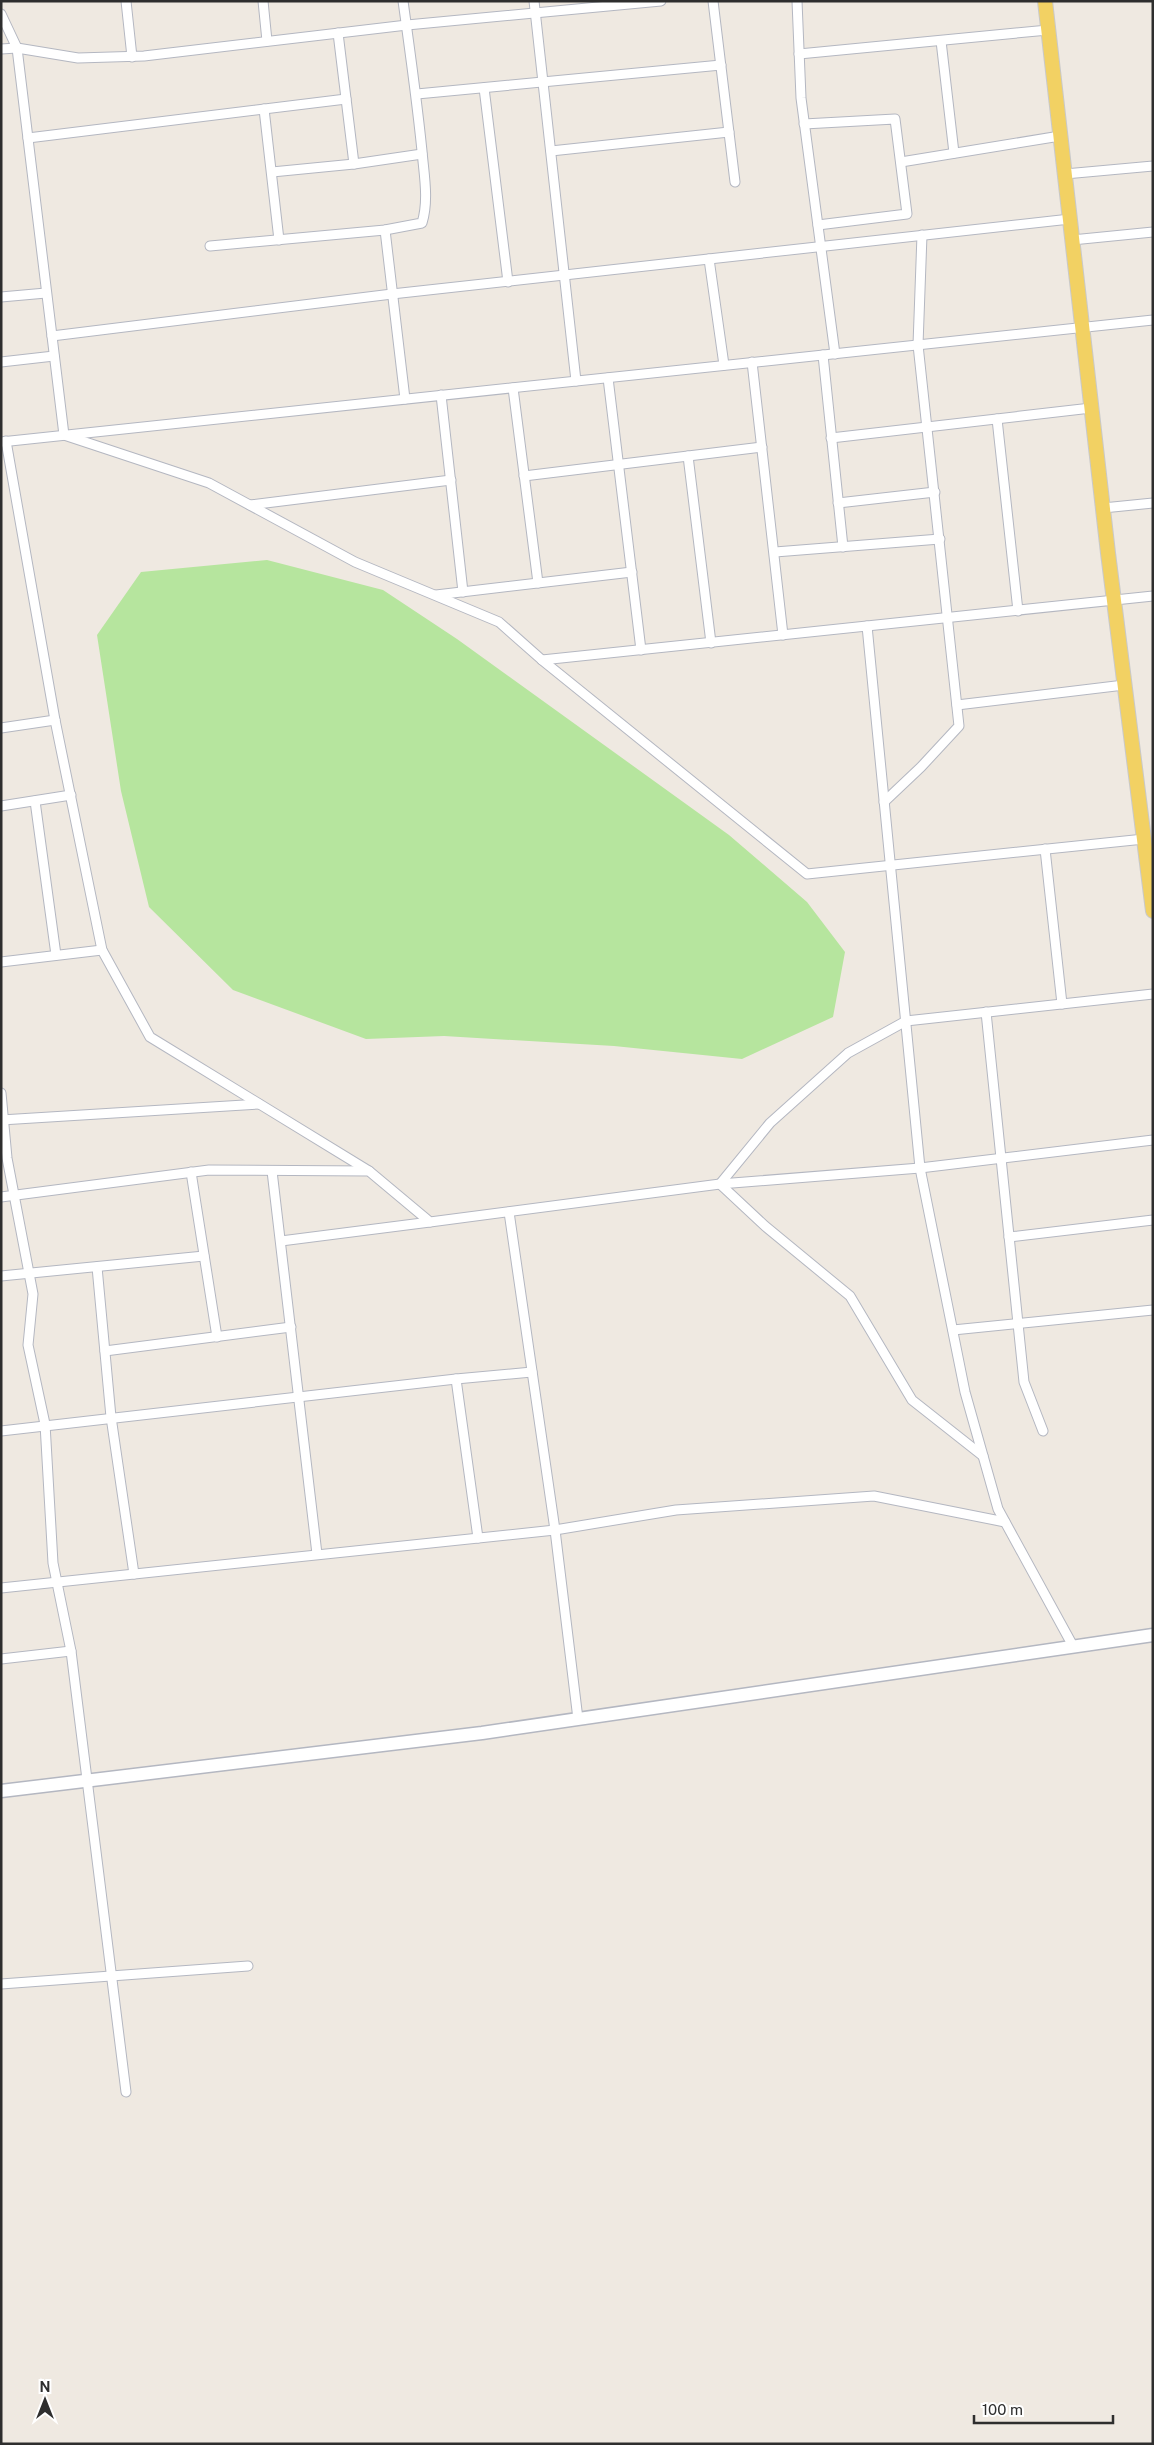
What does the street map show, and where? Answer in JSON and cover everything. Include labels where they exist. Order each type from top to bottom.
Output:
[{"type":"main road","points":[[1045,1],[1114,601],[1153,911]]},
{"type":"main road","points":[[1,1791],[482,1733],[1153,1635]]},
{"type":"street","points":[[126,1],[132,57]]},
{"type":"street","points":[[263,1],[267,41]]},
{"type":"street","points":[[210,246],[385,230],[422,224],[426,209],[422,154],[403,1]]},
{"type":"street","points":[[534,1],[576,381]]},
{"type":"street","points":[[1,50],[17,48],[78,58],[132,57],[338,33],[535,14],[603,4],[660,1]]},
{"type":"street","points":[[713,1],[735,182]]},
{"type":"street","points":[[798,1],[800,98],[835,354]]},
{"type":"street","points":[[1,14],[17,48],[64,435]]},
{"type":"street","points":[[799,54],[1048,30]]},
{"type":"street","points":[[338,33],[354,164]]},
{"type":"street","points":[[941,41],[954,153]]},
{"type":"street","points":[[416,94],[721,65]]},
{"type":"street","points":[[484,88],[508,282]]},
{"type":"street","points":[[28,138],[346,100]]},
{"type":"street","points":[[264,109],[279,240]]},
{"type":"street","points":[[804,124],[895,119],[901,162],[907,214],[818,225]]},
{"type":"street","points":[[551,151],[729,132]]},
{"type":"street","points":[[901,162],[1060,136]]},
{"type":"street","points":[[272,172],[354,164],[422,154]]},
{"type":"street","points":[[1065,174],[1153,166]]},
{"type":"street","points":[[52,336],[392,294],[1070,219]]},
{"type":"street","points":[[385,230],[405,399]]},
{"type":"street","points":[[1072,240],[1153,232]]},
{"type":"street","points":[[884,802],[921,768],[959,726],[918,345],[922,235]]},
{"type":"street","points":[[709,259],[724,365]]},
{"type":"street","points":[[1,297],[46,293]]},
{"type":"street","points":[[430,1222],[370,1172],[150,1037],[102,950],[55,720],[4,441],[1153,320]]},
{"type":"street","points":[[823,355],[843,547]]},
{"type":"street","points":[[1,362],[54,356]]},
{"type":"street","points":[[752,362],[783,635]]},
{"type":"street","points":[[608,378],[641,650]]},
{"type":"street","points":[[513,388],[538,583]]},
{"type":"street","points":[[441,395],[463,592]]},
{"type":"street","points":[[831,438],[1092,408]]},
{"type":"street","points":[[997,419],[1018,611]]},
{"type":"street","points":[[64,435],[209,483],[355,562],[500,622],[542,660],[807,874],[1144,839]]},
{"type":"street","points":[[524,476],[762,447]]},
{"type":"street","points":[[688,456],[711,643]]},
{"type":"street","points":[[250,505],[451,480]]},
{"type":"street","points":[[838,503],[935,492]]},
{"type":"street","points":[[1103,508],[1153,503]]},
{"type":"street","points":[[774,552],[940,539]]},
{"type":"street","points":[[436,595],[632,572]]},
{"type":"street","points":[[542,660],[1153,596]]},
{"type":"street","points":[[867,626],[920,1168],[965,1392],[998,1509],[1073,1646]]},
{"type":"street","points":[[957,704],[1124,685]]},
{"type":"street","points":[[1,728],[55,720]]},
{"type":"street","points":[[1,806],[70,795]]},
{"type":"street","points":[[35,801],[56,955]]},
{"type":"street","points":[[1045,849],[1062,1004]]},
{"type":"street","points":[[1,962],[102,950]]},
{"type":"street","points":[[720,1184],[770,1123],[848,1053],[906,1021],[1153,994]]},
{"type":"street","points":[[986,1012],[1024,1382],[1043,1431]]},
{"type":"street","points":[[1,1093],[2,1120],[33,1294],[28,1344],[45,1424],[53,1563],[71,1651],[126,2092]]},
{"type":"street","points":[[2,1120],[259,1104]]},
{"type":"street","points":[[280,1241],[720,1184],[920,1168],[1153,1140]]},
{"type":"street","points":[[1,1197],[209,1170],[370,1172]]},
{"type":"street","points":[[272,1171],[317,1554]]},
{"type":"street","points":[[191,1172],[217,1337]]},
{"type":"street","points":[[720,1184],[765,1226],[850,1296],[912,1400],[983,1456]]},
{"type":"street","points":[[509,1212],[554,1530],[578,1719]]},
{"type":"street","points":[[1010,1237],[1153,1220]]},
{"type":"street","points":[[1,1276],[204,1256]]},
{"type":"street","points":[[96,1267],[111,1417],[134,1574]]},
{"type":"street","points":[[953,1330],[1153,1310]]},
{"type":"street","points":[[105,1351],[291,1327]]},
{"type":"street","points":[[1,1431],[45,1424],[532,1372]]},
{"type":"street","points":[[456,1379],[478,1538]]},
{"type":"street","points":[[1,1588],[554,1530],[676,1510],[874,1496],[1005,1522]]},
{"type":"street","points":[[1,1659],[71,1651]]},
{"type":"street","points":[[1,1984],[248,1966]]},
{"type":"green space","points":[[267,560],[383,590],[457,639],[729,835],[807,902],[845,952],[833,1017],[742,1059],[614,1046],[444,1036],[366,1039],[233,990],[149,907],[121,791],[97,635],[141,572]]}]
